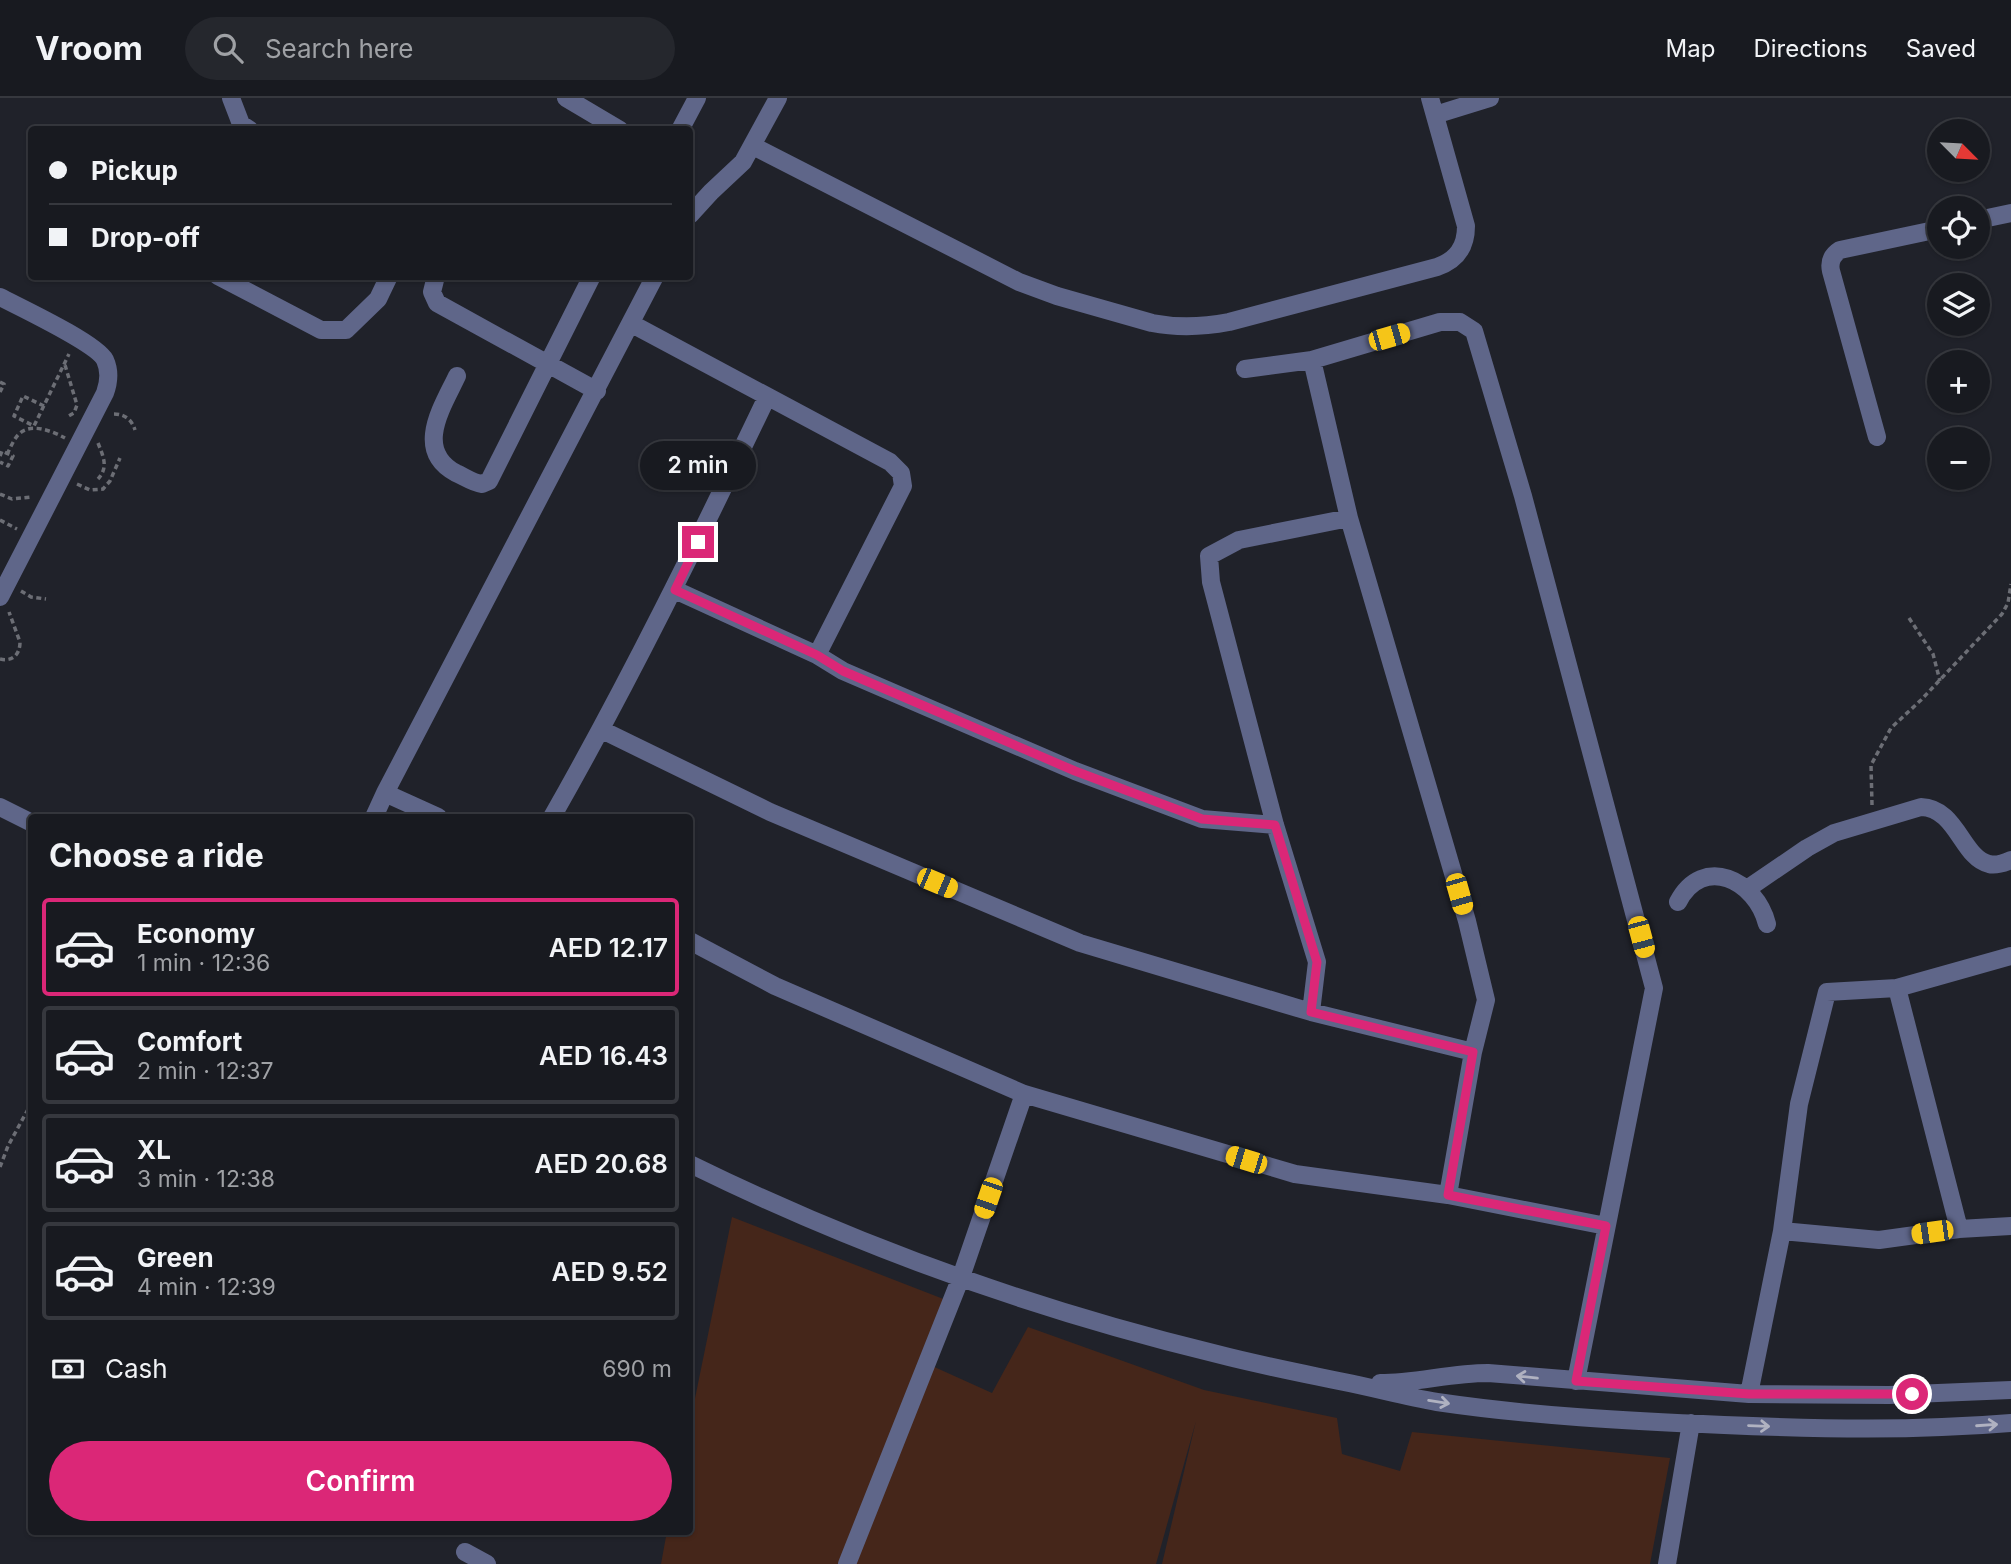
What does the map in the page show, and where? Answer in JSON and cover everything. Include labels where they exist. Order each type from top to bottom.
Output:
[{"type":"street","points":[[231,98],[244,126]]},
{"type":"street","points":[[566,98],[613,126]]},
{"type":"street","points":[[693,212],[749,155],[778,98]]},
{"type":"street","points":[[753,146],[1019,282],[1057,296],[1152,323],[1198,327],[1229,322],[1446,264],[1453,259],[1464,244],[1466,226],[1433,106],[1483,99]]},
{"type":"street","points":[[683,126],[693,100]]},
{"type":"street","points":[[1990,217],[2011,212]]},
{"type":"street","points":[[1877,437],[1830,261],[1840,250],[1927,232]]},
{"type":"street","points":[[226,280],[321,330],[346,330],[378,299],[387,280]]},
{"type":"street","points":[[435,280],[432,292],[437,303],[597,391]]},
{"type":"street","points":[[457,376],[436,421],[433,437],[443,464],[477,484],[482,484],[489,481],[590,280]]},
{"type":"street","points":[[375,814],[653,280]]},
{"type":"street","points":[[0,297],[99,352],[109,377],[105,393],[1,594]]},
{"type":"street","points":[[1245,369],[1312,360],[1440,322],[1460,322],[1474,331],[1527,509],[1654,988],[1576,1381]]},
{"type":"street","points":[[632,324],[890,462],[901,473],[903,486],[817,655]]},
{"type":"street","points":[[1312,360],[1349,518],[1467,921],[1486,1000],[1473,1052],[1448,1195]]},
{"type":"street","points":[[554,814],[602,730],[675,590],[767,397]]},
{"type":"street","points":[[1311,1012],[1317,962],[1275,825],[1211,582],[1209,556],[1239,540],[1349,518]]},
{"type":"street","points":[[675,590],[817,655],[843,671],[1075,771],[1202,819],[1275,825]]},
{"type":"street","points":[[602,730],[770,812],[1080,943],[1311,1012],[1473,1052]]},
{"type":"street","points":[[384,793],[431,814]]},
{"type":"street","points":[[0,807],[28,821]]},
{"type":"street","points":[[1747,889],[1834,833],[1921,807],[1934,809],[1945,817],[1980,860],[1994,864],[2011,860]]},
{"type":"street","points":[[1678,902],[1695,882],[1712,876],[1730,879],[1747,889],[1760,905],[1767,924]]},
{"type":"street","points":[[693,944],[775,986],[1024,1094],[1295,1174],[1448,1195],[1606,1226]]},
{"type":"street","points":[[1749,1394],[1782,1231],[1799,1104],[1827,992],[1898,988],[2011,956]]},
{"type":"street","points":[[1898,988],[1959,1228]]},
{"type":"street","points":[[847,1564],[961,1277],[1024,1094]]},
{"type":"street","points":[[693,1165],[779,1206],[888,1250],[1073,1315],[1256,1364],[1396,1394],[1485,1408],[1691,1423],[1833,1429],[1939,1428],[2011,1423]]},
{"type":"street","points":[[1782,1231],[1879,1240],[1959,1228],[2011,1226]]},
{"type":"street","points":[[1349,1383],[1403,1383],[1472,1373],[1749,1394],[1889,1395],[2011,1390]]},
{"type":"street","points":[[1667,1564],[1691,1423]]},
{"type":"street","points":[[465,1552],[487,1564]]},
{"type":"path","points":[[7,454],[19,434],[34,427],[77,338]]},
{"type":"path","points":[[65,363],[77,405],[74,413],[67,417]]},
{"type":"path","points":[[0,382],[4,384],[0,392]]},
{"type":"path","points":[[44,405],[23,396],[14,416],[34,427],[56,433],[77,446]]},
{"type":"path","points":[[107,416],[122,414],[131,420],[135,430]]},
{"type":"path","points":[[96,438],[105,463],[98,480]]},
{"type":"path","points":[[0,456],[2,451],[13,456],[8,466],[1,465]]},
{"type":"path","points":[[66,468],[75,482],[82,487],[98,491],[107,486],[120,458]]},
{"type":"path","points":[[0,494],[12,499],[53,493]]},
{"type":"path","points":[[11,574],[18,588],[24,593],[46,599]]},
{"type":"path","points":[[1872,821],[1871,770],[1891,727],[1940,681],[2002,614],[2008,603],[2011,584]]},
{"type":"path","points":[[0,659],[11,659],[20,647],[1,594]]},
{"type":"path","points":[[1909,618],[1933,654],[1940,681]]},
{"type":"path","points":[[0,1167],[28,1109]]},
{"type":"shaded area","points":[[732,1217],[946,1300],[930,1365],[992,1393],[1028,1327],[1204,1390],[1337,1418],[1342,1454],[1400,1471],[1412,1432],[1670,1458],[1650,1564],[1162,1564],[1196,1421],[1156,1564],[661,1564],[666,1535],[693,1535],[693,1408]]},
{"type":"route","points":[[698,542],[675,590],[817,655],[843,671],[1075,771],[1202,819],[1275,825],[1317,962],[1311,1012],[1473,1052],[1448,1195],[1606,1226],[1576,1381],[1749,1394],[1912,1394]]}]
